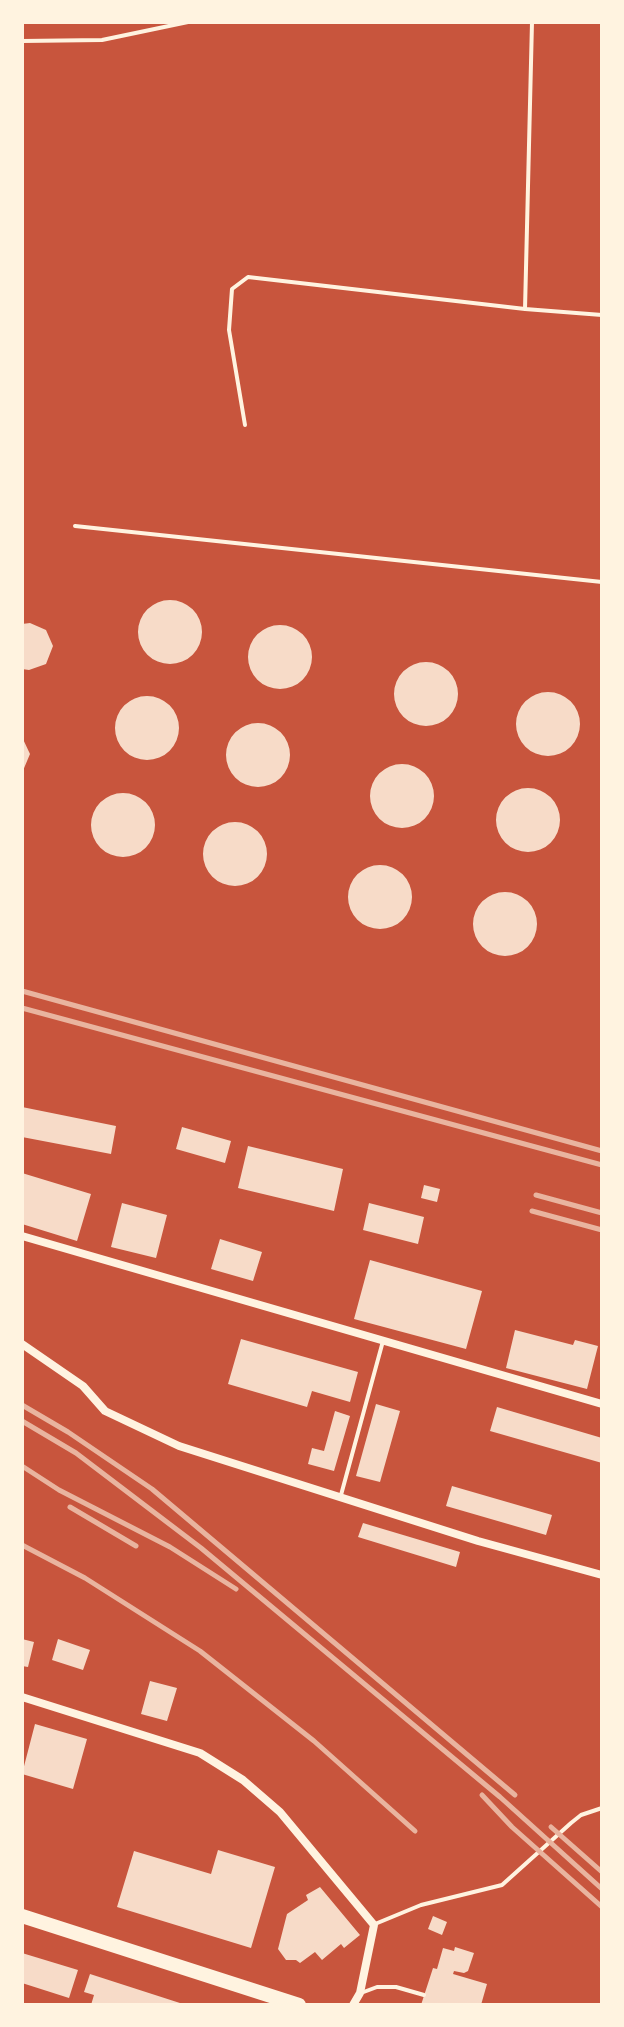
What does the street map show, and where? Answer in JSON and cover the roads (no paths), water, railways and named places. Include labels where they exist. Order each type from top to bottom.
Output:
[{"type":"main road","points":[[22,1916],[299,2005]]},
{"type":"street","points":[[22,1236],[602,1404]]},
{"type":"street","points":[[22,1344],[83,1386],[105,1411],[179,1446],[478,1541],[602,1575]]},
{"type":"street","points":[[22,1697],[200,1753],[221,1764],[280,1812],[374,1925],[360,1993],[353,2005]]},
{"type":"lane","points":[[22,41],[102,40],[188,22]]},
{"type":"lane","points":[[525,309],[532,22]]},
{"type":"lane","points":[[245,425],[229,330],[232,289],[248,277],[602,315]]},
{"type":"lane","points":[[75,526],[602,582]]},
{"type":"lane","points":[[341,1497],[383,1339]]},
{"type":"lane","points":[[374,1925],[421,1905],[502,1885],[581,1815],[602,1808]]},
{"type":"lane","points":[[360,1993],[377,1987],[396,1987],[424,1995]]},
{"type":"railway","points":[[22,991],[602,1151]]},
{"type":"railway","points":[[22,1008],[602,1165]]},
{"type":"railway","points":[[536,1195],[602,1213]]},
{"type":"railway","points":[[532,1211],[602,1230]]},
{"type":"railway","points":[[22,1405],[152,1489],[515,1795]]},
{"type":"railway","points":[[22,1421],[76,1453],[201,1548],[500,1797],[602,1889]]},
{"type":"railway","points":[[22,1466],[59,1490],[170,1547],[236,1589]]},
{"type":"railway","points":[[70,1507],[136,1546]]},
{"type":"railway","points":[[22,1545],[85,1578],[200,1651],[314,1741],[415,1831]]},
{"type":"railway","points":[[482,1795],[512,1827],[602,1907]]},
{"type":"railway","points":[[551,1827],[602,1872]]}]
